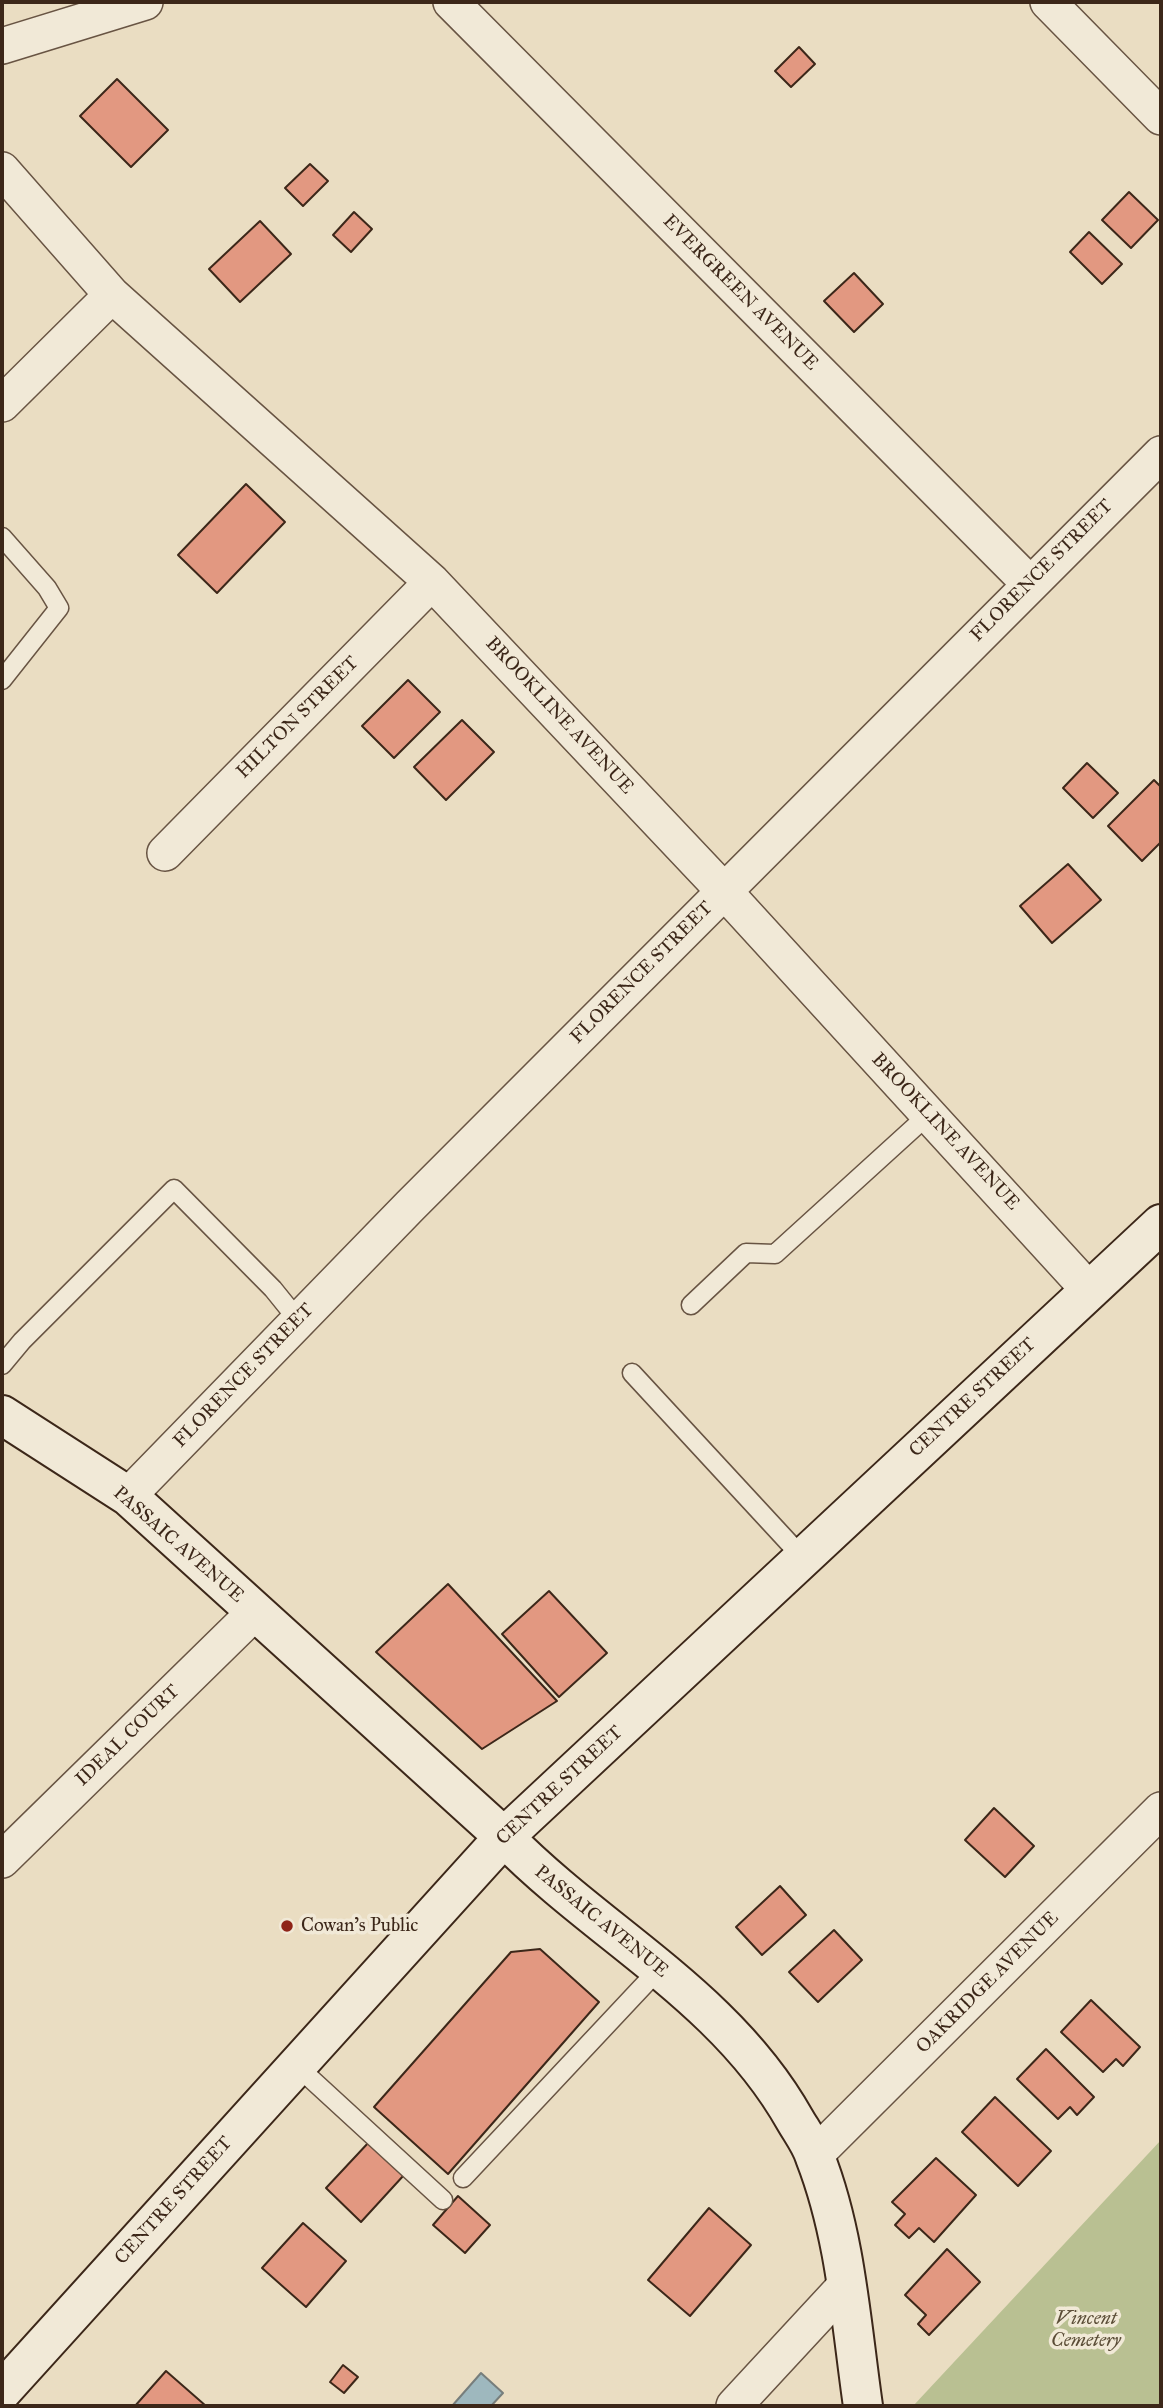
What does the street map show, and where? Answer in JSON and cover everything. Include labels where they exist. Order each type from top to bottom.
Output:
[{"type":"street","points":[[2,46],[145,2]]},
{"type":"street","name":"EVERGREEN AVENUE","points":[[451,2],[1029,583]]},
{"type":"street","points":[[1048,2],[1161,117]]},
{"type":"street","name":"BROOKLINE AVENUE","points":[[2,170],[112,295],[432,582],[724,891],[1090,1290]]},
{"type":"street","points":[[2,404],[112,295]]},
{"type":"street","name":"FLORENCE STREET","points":[[128,1496],[298,1320],[1029,583],[1161,454]]},
{"type":"street","name":"HILTON STREET","points":[[165,853],[432,582]]},
{"type":"street","name":"CENTRE STREET","points":[[2,2391],[504,1837],[1161,1224]]},
{"type":"street","name":"PASSAIC AVENUE","points":[[2,1415],[128,1496],[504,1837],[544,1878],[660,1968],[747,2048],[781,2095],[815,2155],[838,2229],[863,2406]]},
{"type":"street","name":"IDEAL COURT","points":[[2,1860],[254,1612]]},
{"type":"street","name":"OAKRIDGE AVENUE","points":[[815,2155],[1161,1810]]},
{"type":"street","points":[[734,2406],[846,2285]]},
{"type":"lane","points":[[2,537],[47,588],[59,608],[2,680]]},
{"type":"lane","points":[[691,1305],[746,1253],[775,1254],[929,1114]]},
{"type":"lane","points":[[2,1365],[22,1341],[174,1189],[273,1289],[298,1320]]},
{"type":"lane","points":[[632,1373],[803,1558]]},
{"type":"lane","points":[[463,2178],[660,1968]]},
{"type":"lane","points":[[297,2066],[443,2200]]},
{"type":"green space","name":"Vincent Cemetery","points":[[1161,2140],[1161,2406],[913,2406]]},
{"type":"water","points":[[481,2373],[503,2393],[491,2406],[452,2406]]},
{"type":"building","points":[[799,47],[815,64],[791,87],[775,71]]},
{"type":"building","points":[[117,79],[168,130],[131,167],[80,116]]},
{"type":"building","points":[[310,164],[328,181],[303,206],[285,188]]},
{"type":"building","points":[[1129,192],[1158,220],[1131,248],[1102,220]]},
{"type":"building","points":[[354,212],[372,229],[351,252],[333,235]]},
{"type":"building","points":[[260,221],[291,254],[240,302],[209,269]]},
{"type":"building","points":[[1089,232],[1122,264],[1102,284],[1070,252]]},
{"type":"building","points":[[854,273],[883,304],[854,332],[824,301]]},
{"type":"building","points":[[246,484],[285,522],[217,593],[178,555]]},
{"type":"building","points":[[408,680],[440,712],[394,758],[362,726]]},
{"type":"building","points":[[462,720],[494,752],[446,800],[414,767]]},
{"type":"building","points":[[1087,763],[1118,793],[1093,818],[1063,788]]},
{"type":"building","points":[[1154,780],[1161,787],[1161,842],[1142,861],[1108,826]]},
{"type":"building","points":[[1068,864],[1101,900],[1052,943],[1020,906]]},
{"type":"building","points":[[448,1584],[557,1701],[482,1749],[376,1652]]},
{"type":"building","points":[[549,1591],[607,1653],[559,1697],[502,1634]]},
{"type":"building","points":[[994,1808],[1034,1846],[1005,1877],[965,1840]]},
{"type":"building","points":[[780,1886],[806,1915],[762,1955],[736,1927]]},
{"type":"building","points":[[834,1930],[862,1960],[818,2002],[789,1972]]},
{"type":"building","points":[[540,1949],[599,2002],[448,2174],[374,2107],[511,1952]]},
{"type":"building","points":[[1091,2000],[1140,2047],[1123,2066],[1116,2059],[1103,2072],[1061,2032]]},
{"type":"building","points":[[1046,2049],[1094,2097],[1077,2115],[1070,2107],[1058,2119],[1017,2079]]},
{"type":"building","points":[[995,2097],[1051,2151],[1018,2186],[962,2132]]},
{"type":"building","points":[[369,2142],[404,2175],[361,2222],[326,2188]]},
{"type":"building","points":[[936,2158],[976,2195],[934,2242],[919,2228],[909,2238],[895,2225],[905,2214],[892,2202]]},
{"type":"building","points":[[458,2196],[490,2225],[465,2253],[433,2225]]},
{"type":"building","points":[[709,2208],[751,2245],[690,2316],[648,2280]]},
{"type":"building","points":[[303,2223],[346,2261],[306,2307],[262,2268]]},
{"type":"building","points":[[947,2249],[980,2282],[929,2335],[918,2324],[926,2315],[905,2295]]},
{"type":"building","points":[[343,2365],[358,2377],[344,2393],[330,2382]]},
{"type":"building","points":[[166,2371],[206,2406],[135,2406]]},
{"type":"place","name":"Cowan's Public","points":[[287,1926]]}]
